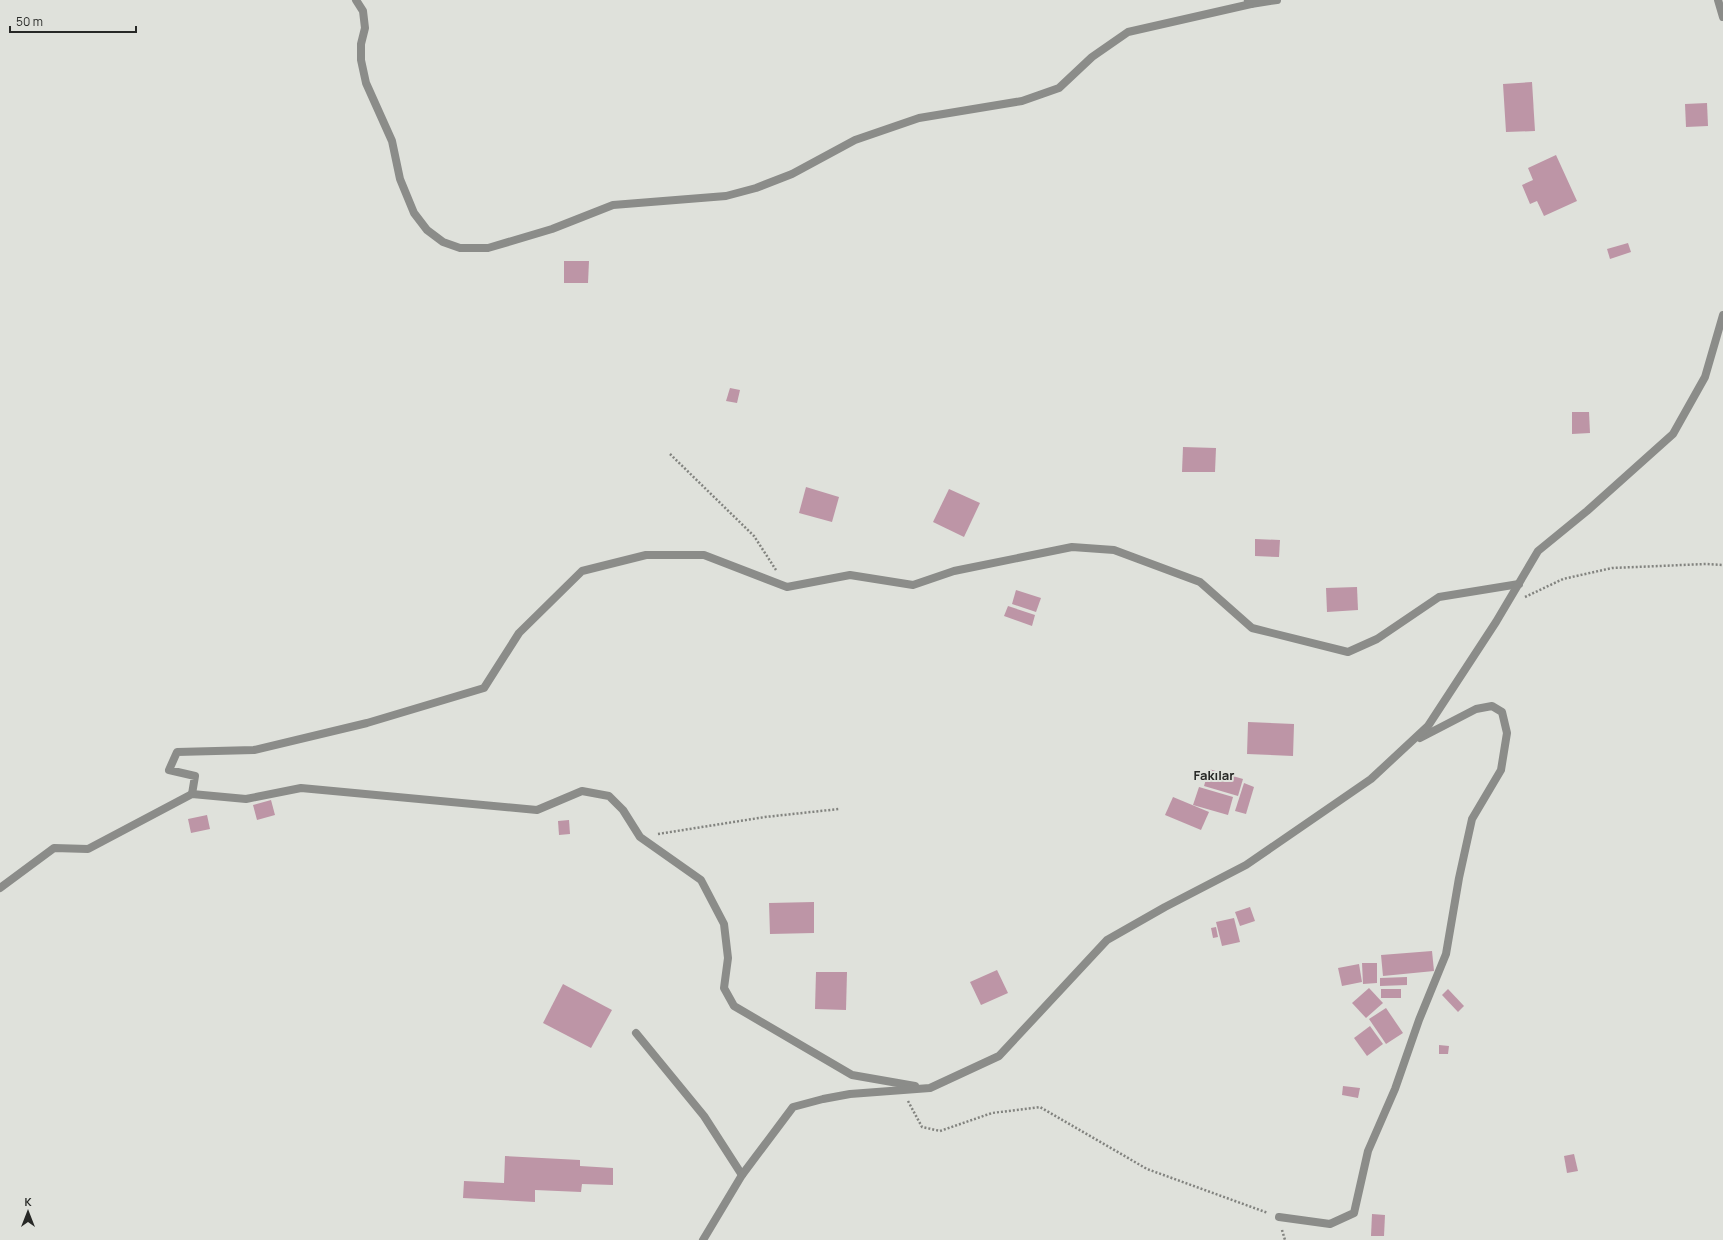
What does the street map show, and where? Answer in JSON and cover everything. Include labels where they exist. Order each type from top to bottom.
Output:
[{"type":"street","points":[[356,0],[363,10],[365,28],[361,44],[361,60],[364,75],[392,141],[400,179],[414,213],[427,230],[443,242],[460,248],[488,248],[552,229],[613,205],[726,196],[756,188],[792,174],[855,140],[919,118],[1022,101],[1059,88],[1092,57],[1128,32],[1249,2],[1277,0]]},
{"type":"street","points":[[1718,0],[1723,17]]},
{"type":"street","points":[[703,1240],[742,1175],[793,1107],[850,1094],[930,1088],[999,1056],[1108,940],[1165,907],[1246,865],[1371,779],[1428,726],[1496,622],[1538,551],[1587,511],[1673,434],[1705,377],[1723,315]]},
{"type":"street","points":[[192,794],[196,776],[170,770],[177,752],[254,750],[367,723],[484,688],[519,632],[582,571],[646,555],[704,555],[787,587],[850,574],[913,585],[954,571],[1072,547],[1114,550],[1200,582],[1252,628],[1348,652],[1378,639],[1439,597],[1518,584]]},
{"type":"street","points":[[1279,1217],[1330,1224],[1354,1213],[1368,1151],[1396,1089],[1419,1020],[1446,954],[1459,878],[1472,819],[1501,770],[1506,733],[1502,712],[1492,706],[1476,709],[1410,743]]},
{"type":"street","points":[[0,888],[54,848],[88,849],[192,794],[246,799],[301,788],[537,810],[582,791],[609,796],[623,810],[640,837],[701,880],[724,924],[728,958],[724,988],[734,1006],[852,1075],[930,1088]]},
{"type":"street","points":[[636,1033],[704,1116],[742,1175]]},
{"type":"path","points":[[670,454],[754,536],[787,587]]},
{"type":"path","points":[[1524,598],[1563,579],[1612,568],[1706,564],[1723,565]]},
{"type":"path","points":[[640,837],[765,817],[839,810]]},
{"type":"path","points":[[902,1090],[922,1127],[940,1132],[992,1113],[1040,1107],[1147,1169],[1279,1217],[1285,1240]]},
{"type":"building","points":[[1532,82],[1535,131],[1506,132],[1503,84]]},
{"type":"building","points":[[1707,103],[1708,126],[1686,127],[1685,104]]},
{"type":"building","points":[[1556,155],[1577,201],[1544,216],[1537,201],[1530,204],[1522,185],[1533,180],[1528,168]]},
{"type":"building","points":[[1628,243],[1631,252],[1610,259],[1607,249]]},
{"type":"building","points":[[564,261],[589,261],[588,283],[564,283]]},
{"type":"building","points":[[730,388],[740,390],[737,403],[726,401]]},
{"type":"building","points":[[1572,412],[1589,412],[1590,433],[1572,434]]},
{"type":"building","points":[[1183,447],[1216,448],[1215,472],[1182,472]]},
{"type":"building","points":[[806,487],[839,497],[832,522],[799,513]]},
{"type":"building","points":[[949,489],[980,503],[964,537],[933,522]]},
{"type":"building","points":[[1255,539],[1280,540],[1279,557],[1255,556]]},
{"type":"building","points":[[1357,587],[1358,610],[1327,612],[1326,588]]},
{"type":"building","points":[[1016,590],[1041,598],[1036,612],[1012,604]]},
{"type":"building","points":[[1008,606],[1035,615],[1032,626],[1004,616]]},
{"type":"building","points":[[1248,722],[1294,724],[1293,756],[1247,754]]},
{"type":"building","points":[[1209,769],[1243,779],[1238,796],[1204,786]]},
{"type":"building","points":[[1244,783],[1254,787],[1246,814],[1235,811]]},
{"type":"building","points":[[1199,787],[1233,797],[1228,815],[1193,805]]},
{"type":"building","points":[[1173,797],[1209,812],[1201,830],[1165,815]]},
{"type":"building","points":[[271,800],[275,815],[257,820],[253,805]]},
{"type":"building","points":[[207,815],[210,829],[191,833],[188,819]]},
{"type":"building","points":[[569,820],[570,834],[559,835],[558,821]]},
{"type":"building","points":[[814,902],[814,933],[770,934],[769,903]]},
{"type":"building","points":[[1250,907],[1255,921],[1240,926],[1235,912]]},
{"type":"building","points":[[1234,918],[1240,942],[1222,946],[1216,922]]},
{"type":"building","points":[[1216,927],[1218,937],[1213,938],[1211,928]]},
{"type":"building","points":[[1432,951],[1434,971],[1383,976],[1381,955]]},
{"type":"building","points":[[1362,963],[1377,963],[1377,983],[1363,984]]},
{"type":"building","points":[[1359,964],[1362,982],[1342,986],[1338,968]]},
{"type":"building","points":[[997,970],[1008,993],[981,1005],[970,982]]},
{"type":"building","points":[[816,972],[847,972],[846,1010],[815,1009]]},
{"type":"building","points":[[1407,977],[1407,985],[1380,986],[1380,978]]},
{"type":"building","points":[[563,984],[612,1010],[591,1048],[543,1023]]},
{"type":"building","points":[[1369,988],[1383,1003],[1366,1018],[1352,1003]]},
{"type":"building","points":[[1381,989],[1401,989],[1401,998],[1381,998]]},
{"type":"building","points":[[1448,989],[1464,1006],[1458,1012],[1442,995]]},
{"type":"building","points":[[1386,1008],[1403,1033],[1386,1044],[1369,1019]]},
{"type":"building","points":[[1370,1026],[1383,1044],[1367,1056],[1354,1038]]},
{"type":"building","points":[[1439,1045],[1449,1046],[1448,1054],[1439,1054]]},
{"type":"building","points":[[1343,1086],[1360,1088],[1358,1098],[1342,1095]]},
{"type":"building","points":[[1574,1154],[1578,1171],[1567,1173],[1564,1156]]},
{"type":"building","points":[[505,1156],[580,1160],[580,1166],[613,1168],[613,1185],[582,1184],[581,1192],[535,1190],[535,1202],[463,1198],[464,1181],[504,1183]]},
{"type":"building","points":[[1372,1214],[1385,1215],[1384,1236],[1371,1236]]},
{"type":"district","name":"Fakılar","points":[[1214,775]]}]
